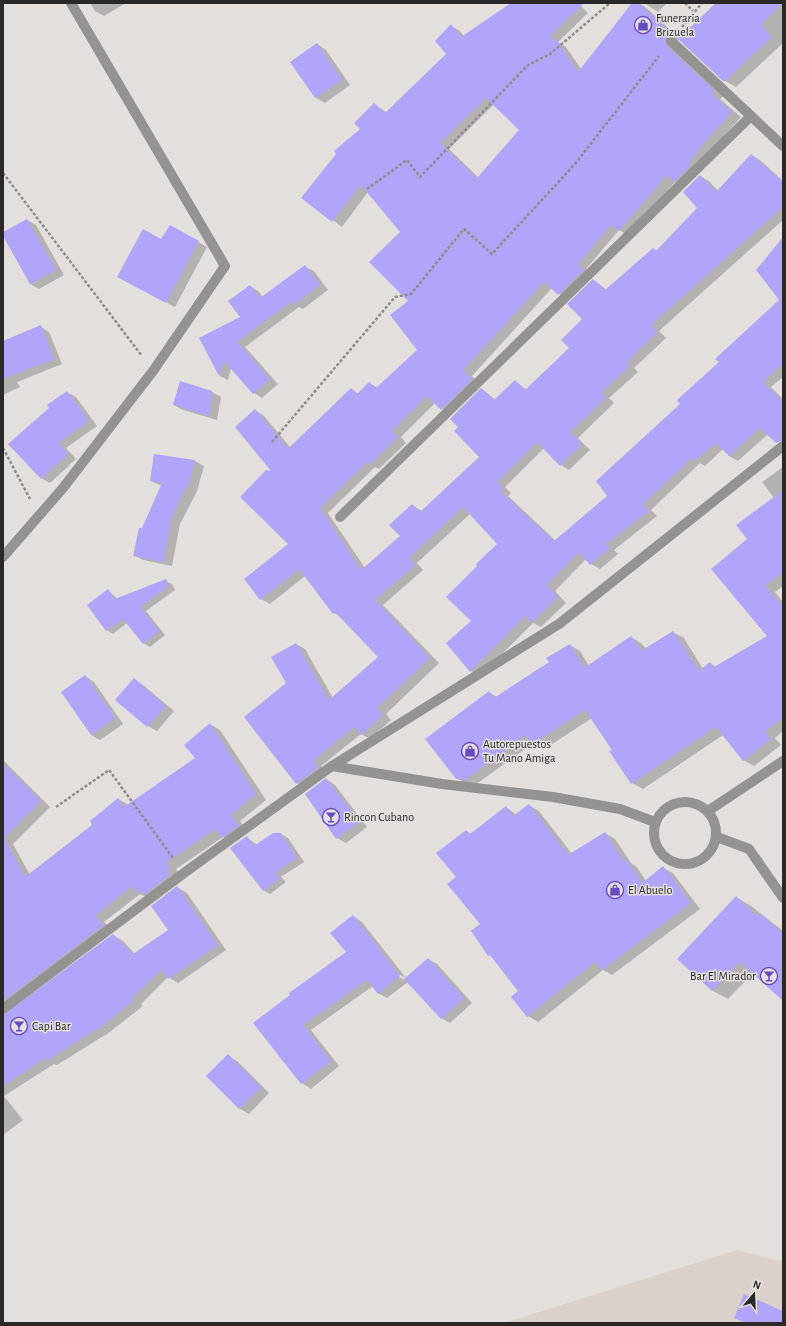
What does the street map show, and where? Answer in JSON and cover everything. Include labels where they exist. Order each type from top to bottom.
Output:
[{"type":"street","points":[[3,557],[63,488],[153,371],[225,266],[71,3]]},
{"type":"street","points":[[671,41],[783,146]]},
{"type":"street","points":[[340,517],[751,116]]},
{"type":"street","points":[[3,1009],[184,873],[332,766],[559,624],[783,446]]},
{"type":"street","points":[[708,811],[783,761]]},
{"type":"street","points":[[332,766],[442,784],[554,797],[620,809],[656,822]]},
{"type":"street","points":[[679,802],[695,803],[708,811],[715,823],[717,837],[713,849],[704,859],[692,864],[678,864],[666,858],[658,848],[654,835],[656,822],[664,809],[679,802]]},
{"type":"street","points":[[717,837],[749,849],[783,898]]},
{"type":"path","points":[[367,189],[407,160],[420,177],[528,65],[550,54],[610,3]]},
{"type":"path","points":[[685,3],[694,11]]},
{"type":"path","points":[[272,442],[395,297],[411,294],[464,228],[492,254],[575,164],[694,11],[702,3]]},
{"type":"path","points":[[3,173],[153,371]]},
{"type":"path","points":[[3,448],[39,516]]},
{"type":"path","points":[[56,807],[109,770],[184,873]]},
{"type":"shaded area","points":[[737,1250],[783,1262],[783,1323],[504,1323]]},
{"type":"building","points":[[511,3],[584,3],[550,36],[557,41],[578,72],[632,3],[639,3],[674,36],[670,35],[666,37],[665,42],[667,46],[715,91],[712,94],[732,112],[702,145],[689,163],[691,165],[674,182],[667,175],[619,231],[611,225],[578,264],[584,270],[558,295],[544,282],[463,370],[472,379],[441,410],[427,396],[392,431],[398,437],[369,465],[367,462],[320,508],[361,570],[400,536],[389,525],[412,504],[420,512],[479,457],[454,431],[458,427],[450,419],[481,388],[494,400],[515,380],[525,390],[569,348],[561,340],[582,319],[567,304],[593,279],[605,290],[653,248],[656,251],[697,208],[683,192],[700,175],[716,192],[751,154],[783,182],[783,207],[651,325],[657,332],[626,363],[630,366],[601,393],[606,398],[570,432],[582,444],[560,466],[537,442],[497,482],[503,488],[500,491],[554,541],[607,496],[596,481],[680,404],[677,400],[719,362],[715,359],[779,300],[756,270],[783,237],[783,363],[763,382],[783,402],[783,440],[776,443],[760,428],[729,456],[716,443],[695,461],[692,458],[643,504],[649,511],[606,544],[610,548],[590,565],[579,552],[547,585],[558,597],[531,623],[525,616],[470,672],[446,643],[471,621],[446,597],[477,566],[476,564],[497,544],[463,507],[409,558],[415,565],[375,600],[430,658],[377,708],[383,715],[361,735],[354,727],[313,761],[318,768],[296,784],[244,717],[286,683],[271,657],[296,643],[329,700],[378,657],[335,612],[333,614],[299,569],[260,600],[244,579],[288,544],[240,497],[266,470],[271,471],[235,427],[255,409],[288,449],[351,388],[357,394],[369,382],[376,388],[417,350],[390,315],[408,301],[369,262],[400,232],[361,185],[332,222],[301,198],[336,154],[334,151],[360,129],[354,123],[374,103],[385,113],[446,54],[435,41],[451,24],[461,37]],"holes":[[[486,98],[519,130],[477,178],[440,143]]]},
{"type":"building","points":[[716,3],[782,3],[761,25],[772,37],[724,82],[678,39]]},
{"type":"building","points":[[317,43],[342,80],[315,98],[290,62]]},
{"type":"building","points":[[27,219],[56,270],[30,284],[3,236],[3,232]]},
{"type":"building","points":[[170,225],[199,241],[166,303],[117,277],[143,229],[161,239]]},
{"type":"building","points":[[305,265],[320,285],[294,305],[292,301],[237,342],[270,379],[253,394],[224,361],[219,376],[199,338],[240,317],[228,301],[250,285],[260,298]]},
{"type":"building","points":[[41,325],[54,359],[3,379],[3,341]]},
{"type":"building","points":[[180,381],[212,391],[209,416],[173,405]]},
{"type":"building","points":[[67,391],[89,421],[58,443],[68,454],[41,479],[8,444],[49,408],[47,405]]},
{"type":"building","points":[[154,454],[195,460],[188,487],[186,486],[171,519],[163,562],[133,556],[139,528],[142,528],[162,483],[150,481]]},
{"type":"building","points":[[783,490],[783,572],[765,586],[783,607],[783,717],[765,732],[771,739],[743,761],[716,727],[631,784],[609,751],[612,750],[585,710],[532,745],[526,735],[465,780],[456,779],[425,739],[489,691],[494,698],[549,662],[546,658],[570,644],[584,668],[631,636],[641,651],[673,631],[699,671],[710,662],[714,667],[767,636],[711,569],[747,539],[736,525]]},
{"type":"building","points":[[166,579],[169,586],[140,607],[159,631],[143,644],[123,619],[106,631],[87,605],[108,589],[115,599]]},
{"type":"building","points":[[85,675],[115,718],[91,735],[61,692]]},
{"type":"building","points":[[134,678],[166,706],[147,727],[115,700]]},
{"type":"building","points":[[210,723],[256,794],[231,815],[239,826],[222,838],[215,829],[166,863],[171,869],[167,871],[170,875],[144,895],[141,891],[137,893],[132,886],[95,916],[104,925],[3,1001],[3,763],[41,801],[4,838],[25,877],[92,825],[90,821],[118,798],[124,807],[195,758],[184,745]]},
{"type":"building","points":[[326,778],[359,822],[336,839],[305,794]]},
{"type":"building","points":[[529,804],[568,855],[605,832],[624,862],[627,860],[642,883],[663,866],[691,903],[602,970],[595,962],[527,1017],[511,997],[518,991],[490,955],[488,956],[471,931],[480,924],[447,884],[456,877],[436,853],[466,830],[470,834],[506,806],[513,816]]},
{"type":"building","points":[[273,833],[281,833],[297,858],[275,873],[280,878],[263,891],[230,848],[247,836],[254,846]]},
{"type":"building","points":[[177,886],[218,945],[168,979],[161,970],[132,998],[134,1000],[96,1031],[95,1030],[47,1061],[45,1058],[3,1086],[3,1015],[113,934],[133,954],[168,930],[151,906]]},
{"type":"building","points":[[736,896],[757,916],[760,913],[783,934],[783,1001],[740,962],[712,991],[677,959]]},
{"type":"building","points":[[353,915],[400,976],[378,994],[367,980],[303,1025],[331,1061],[301,1084],[253,1023],[290,995],[289,993],[346,952],[330,933]]},
{"type":"building","points":[[428,958],[464,998],[441,1019],[404,979]]},
{"type":"building","points":[[228,1054],[261,1088],[239,1109],[206,1076]]},
{"type":"building","points":[[744,1294],[783,1311],[783,1323],[746,1323],[734,1318]]},
{"type":"place","name":"Funeraria Brizuela","points":[[643,25]]},
{"type":"place","name":"Autorepuestos Tu Mano Amiga","points":[[470,751]]},
{"type":"place","name":"Rincon Cubano","points":[[331,817]]},
{"type":"place","name":"El Abuelo","points":[[615,890]]},
{"type":"place","name":"Bar El Mirador","points":[[769,976]]},
{"type":"place","name":"Capi Bar","points":[[19,1026]]}]
